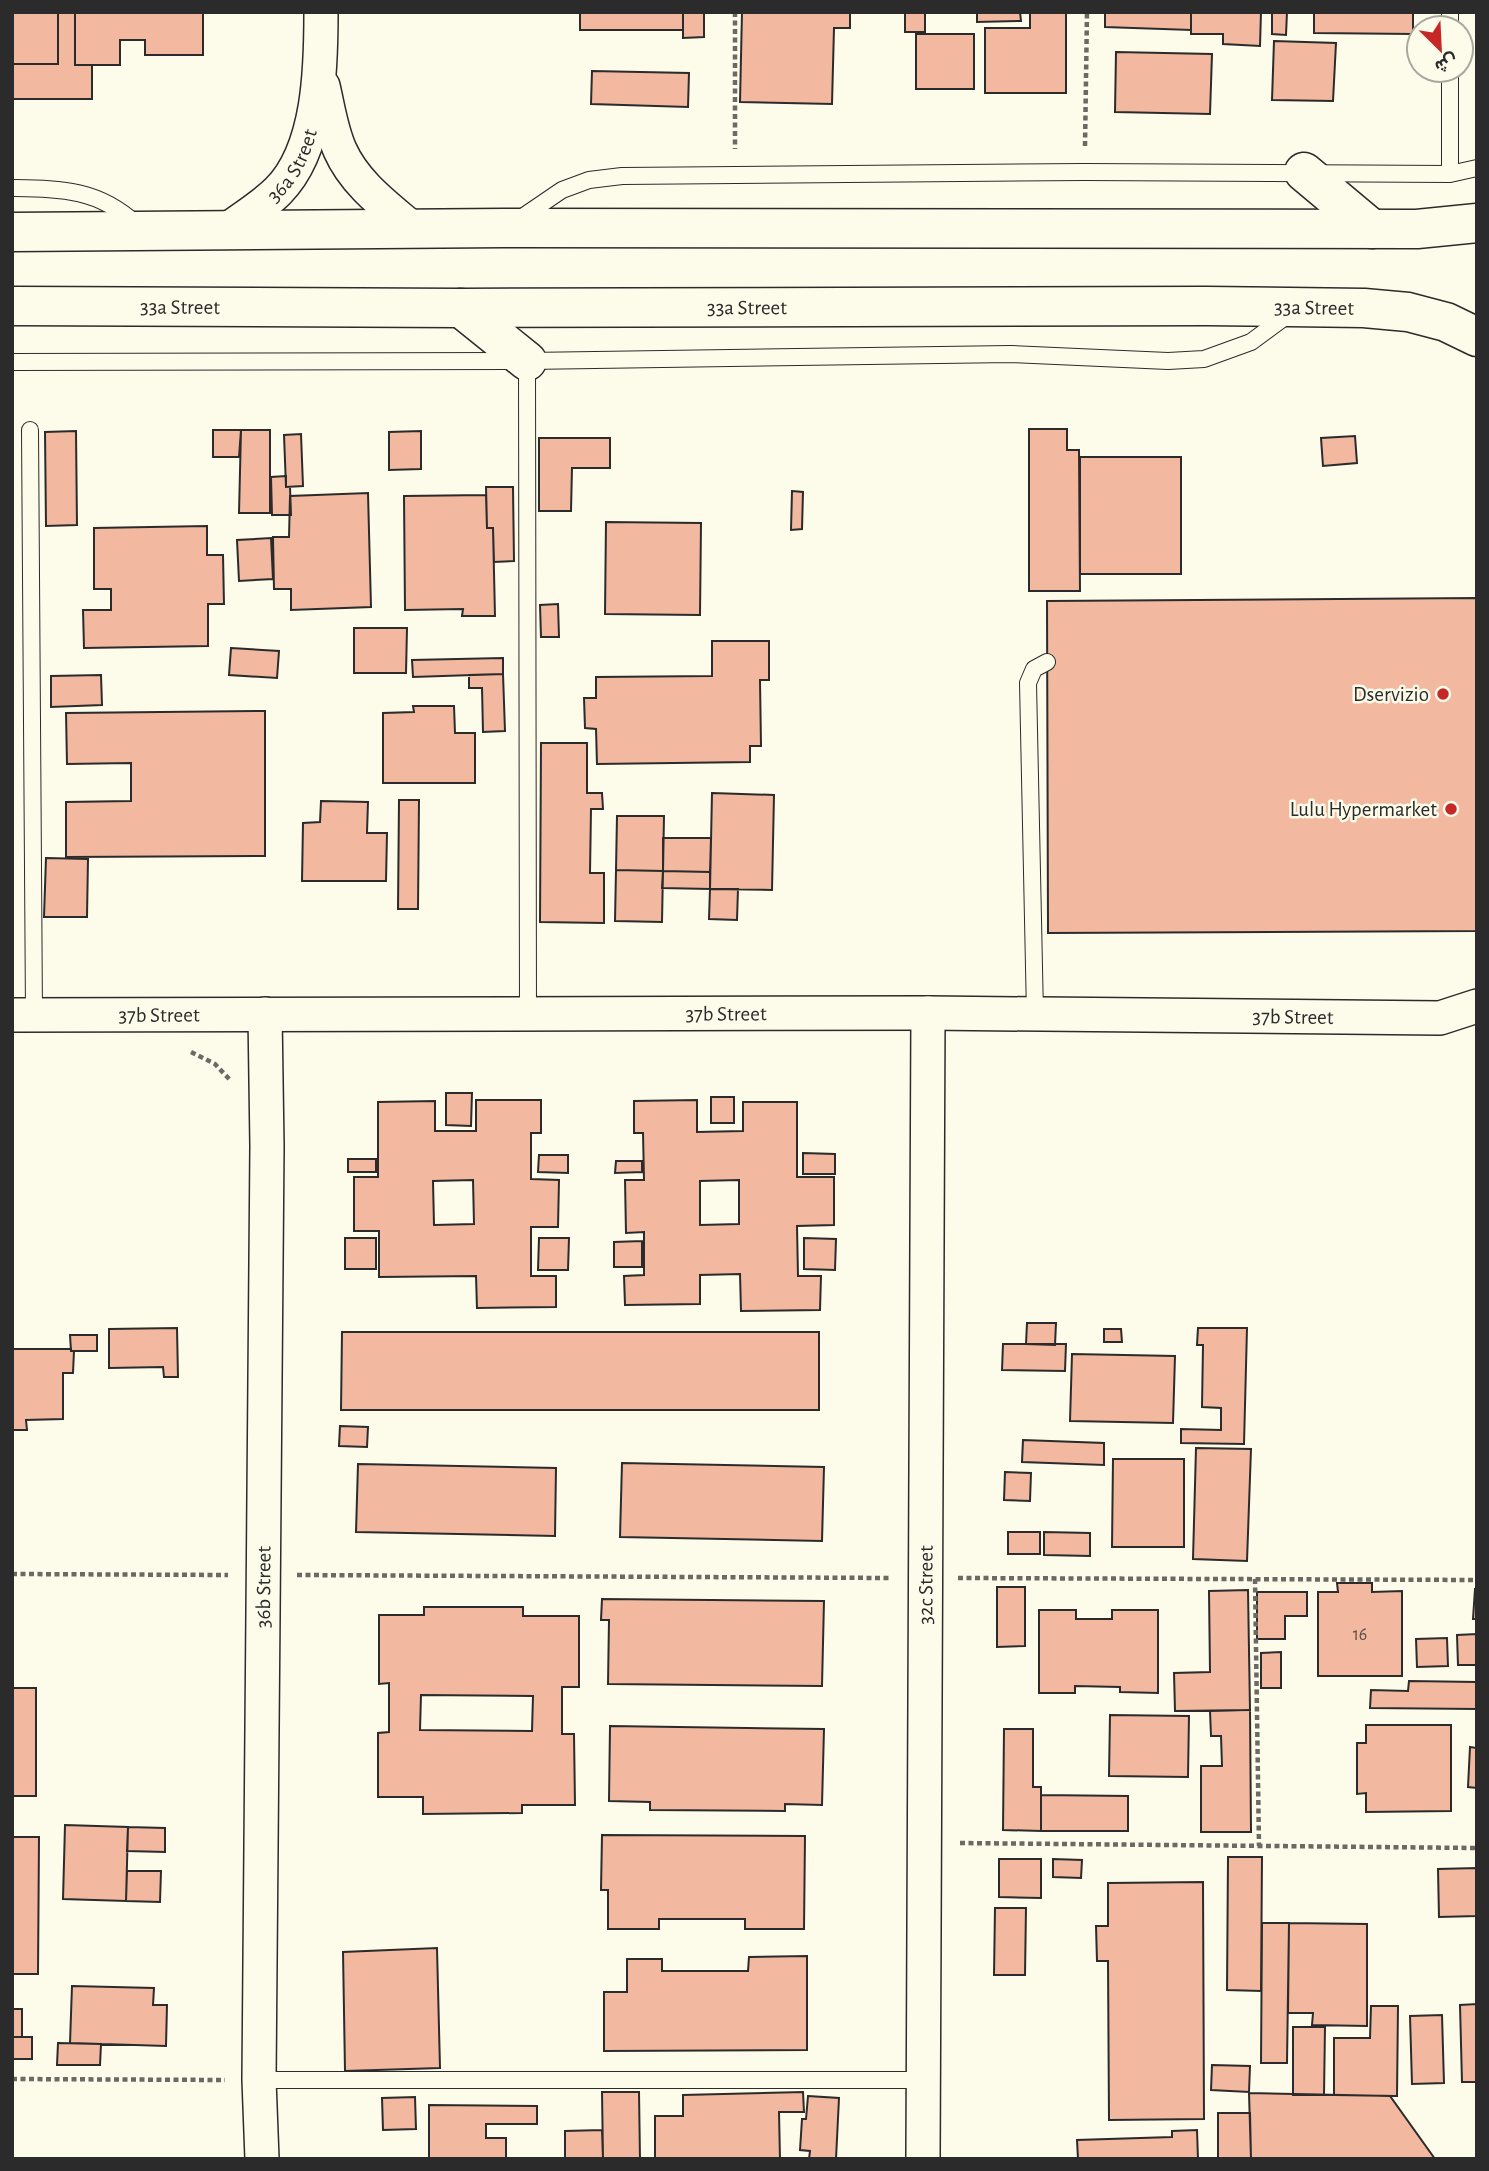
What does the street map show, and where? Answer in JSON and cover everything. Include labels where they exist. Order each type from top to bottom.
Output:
[{"type":"street","name":"36a Street","points":[[227,230],[279,190],[293,171],[303,150],[320,77],[321,12]]},
{"type":"street","name":"36a Street","points":[[320,77],[340,149],[352,171],[368,191],[414,230]]},
{"type":"street","points":[[1304,173],[1372,229]]},
{"type":"street","points":[[12,232],[504,228],[1417,229],[1477,223]]},
{"type":"street","name":"33a Street","points":[[12,306],[1364,308],[1408,313],[1447,322],[1477,337]]},
{"type":"street","points":[[461,308],[527,361]]},
{"type":"street","name":"37b Street","points":[[1440,1018],[1477,1006]]},
{"type":"street","name":"32c Street","points":[[923,2159],[928,1013]]},
{"type":"street","name":"36b Street","points":[[262,2159],[259,2080],[267,1159],[265,1014]]},
{"type":"street","name":"37b Street","points":[[23,1015],[1035,1014],[1440,1018],[1477,1029]]},
{"type":"lane","points":[[1450,84],[1450,174]]},
{"type":"lane","points":[[504,228],[562,190],[589,180],[622,176],[1084,172],[1450,174],[1477,168]]},
{"type":"lane","points":[[12,188],[58,189],[83,193],[106,202],[143,231]]},
{"type":"lane","points":[[12,362],[527,361],[1012,354],[1168,361],[1204,359],[1251,342],[1298,307]]},
{"type":"lane","points":[[527,361],[528,1013]]},
{"type":"lane","points":[[23,1015],[30,430]]},
{"type":"lane","points":[[1035,1014],[1028,683],[1034,669],[1047,662]]},
{"type":"lane","points":[[259,2080],[924,2080]]},
{"type":"path","points":[[735,12],[735,174]]},
{"type":"path","points":[[1084,172],[1087,12]]},
{"type":"path","points":[[185,1051],[196,1053],[215,1064],[231,1080],[236,1090]]},
{"type":"path","points":[[12,1574],[1477,1580]]},
{"type":"path","points":[[1255,1579],[1259,1846]]},
{"type":"path","points":[[925,1843],[1477,1848]]},
{"type":"path","points":[[12,2079],[259,2080]]},
{"type":"building","points":[[12,12],[58,12],[58,64],[12,64]]},
{"type":"building","points":[[58,12],[75,12],[75,65],[92,65],[92,99],[13,99],[12,64],[58,64]]},
{"type":"building","points":[[75,12],[203,12],[203,55],[145,55],[145,40],[120,40],[120,65],[75,65]]},
{"type":"building","points":[[580,12],[683,12],[683,30],[580,30]]},
{"type":"building","points":[[683,12],[704,12],[704,37],[683,38]]},
{"type":"building","points":[[742,12],[850,12],[850,28],[834,28],[832,104],[740,102]]},
{"type":"building","points":[[905,12],[925,12],[925,32],[905,32]]},
{"type":"building","points":[[977,12],[1020,12],[1021,21],[977,22]]},
{"type":"building","points":[[1030,12],[1066,12],[1066,93],[985,93],[985,28],[1030,28]]},
{"type":"building","points":[[1105,12],[1191,12],[1191,30],[1105,27]]},
{"type":"building","points":[[1191,12],[1261,12],[1260,46],[1223,44],[1223,34],[1191,34]]},
{"type":"building","points":[[1272,12],[1287,12],[1286,35],[1272,34]]},
{"type":"building","points":[[1314,12],[1413,12],[1405,14],[1405,34],[1314,33]]},
{"type":"building","points":[[1477,12],[1477,103],[1476,103]]},
{"type":"building","points":[[916,34],[974,34],[974,89],[916,89]]},
{"type":"building","points":[[1274,41],[1336,43],[1333,101],[1272,100]]},
{"type":"building","points":[[1116,52],[1212,54],[1210,114],[1115,112]]},
{"type":"building","points":[[592,71],[689,73],[688,107],[591,104]]},
{"type":"building","points":[[1029,429],[1067,429],[1067,450],[1079,450],[1080,591],[1029,591]]},
{"type":"building","points":[[213,430],[241,430],[239,457],[213,457]]},
{"type":"building","points":[[241,430],[270,430],[270,513],[239,513]]},
{"type":"building","points":[[76,431],[77,525],[46,526],[45,432]]},
{"type":"building","points":[[421,431],[421,469],[389,470],[389,432]]},
{"type":"building","points":[[301,434],[303,486],[286,487],[284,435]]},
{"type":"building","points":[[1355,436],[1357,463],[1323,466],[1321,438]]},
{"type":"building","points":[[539,438],[610,438],[610,468],[572,468],[571,511],[539,511]]},
{"type":"building","points":[[1080,457],[1181,457],[1181,574],[1080,574]]},
{"type":"building","points":[[286,476],[286,487],[290,487],[291,515],[272,515],[271,477]]},
{"type":"building","points":[[486,487],[513,487],[514,561],[494,562],[493,528],[487,528]]},
{"type":"building","points":[[792,491],[803,492],[802,529],[791,530]]},
{"type":"building","points":[[368,493],[371,607],[291,610],[291,589],[274,589],[273,537],[289,537],[290,496]]},
{"type":"building","points":[[486,495],[487,528],[493,528],[495,616],[462,616],[463,609],[405,610],[404,496]]},
{"type":"building","points":[[606,522],[701,523],[700,615],[605,614]]},
{"type":"building","points":[[207,526],[207,555],[223,555],[224,604],[208,604],[208,646],[84,648],[83,610],[111,610],[111,589],[94,589],[94,528]]},
{"type":"building","points":[[271,538],[273,579],[239,581],[237,540]]},
{"type":"building","points":[[1477,598],[1477,931],[1048,933],[1047,601]]},
{"type":"building","points":[[558,604],[559,637],[541,637],[540,605]]},
{"type":"building","points":[[354,628],[407,628],[406,673],[354,673]]},
{"type":"building","points":[[712,641],[769,641],[769,680],[760,680],[761,746],[750,746],[750,762],[597,764],[596,729],[585,728],[584,698],[596,698],[596,677],[712,676]]},
{"type":"building","points":[[231,648],[279,651],[277,678],[229,675]]},
{"type":"building","points":[[503,658],[503,674],[413,677],[412,660]]},
{"type":"building","points":[[503,674],[505,731],[483,732],[482,688],[469,688],[469,675]]},
{"type":"building","points":[[101,675],[102,705],[51,707],[51,676]]},
{"type":"building","points":[[413,706],[454,706],[455,733],[475,733],[475,783],[383,783],[383,713],[414,712]]},
{"type":"building","points":[[265,711],[265,856],[66,857],[66,802],[131,801],[131,763],[67,764],[66,713]]},
{"type":"building","points":[[541,743],[587,743],[587,793],[602,793],[603,809],[591,809],[590,873],[604,873],[604,923],[540,922]]},
{"type":"building","points":[[712,793],[774,795],[772,890],[710,889]]},
{"type":"building","points":[[399,800],[419,800],[418,909],[398,909]]},
{"type":"building","points":[[321,801],[368,802],[367,833],[387,833],[386,881],[302,881],[303,823],[320,822]]},
{"type":"building","points":[[617,816],[664,816],[663,871],[616,870]]},
{"type":"building","points":[[663,838],[711,838],[710,872],[663,871]]},
{"type":"building","points":[[46,858],[88,859],[87,917],[44,917]]},
{"type":"building","points":[[616,870],[663,871],[662,922],[615,921]]},
{"type":"building","points":[[663,871],[710,872],[710,889],[662,888]]},
{"type":"building","points":[[710,889],[738,889],[737,920],[709,919]]},
{"type":"building","points":[[446,1093],[472,1093],[471,1126],[446,1125]]},
{"type":"building","points":[[711,1097],[734,1097],[734,1123],[711,1123]]},
{"type":"building","points":[[476,1100],[541,1100],[541,1133],[531,1133],[531,1179],[559,1180],[558,1227],[531,1227],[531,1276],[556,1276],[556,1307],[477,1308],[476,1276],[379,1277],[379,1231],[354,1231],[354,1177],[378,1177],[378,1102],[435,1101],[435,1131],[476,1131]],"holes":[[[473,1180],[474,1224],[434,1225],[433,1181]]]},
{"type":"building","points":[[697,1100],[697,1132],[743,1131],[743,1102],[797,1102],[797,1177],[834,1177],[834,1225],[797,1226],[798,1276],[821,1276],[820,1310],[741,1311],[740,1274],[700,1275],[700,1304],[625,1305],[624,1276],[644,1275],[644,1232],[626,1233],[625,1180],[644,1180],[643,1133],[634,1133],[634,1101]],"holes":[[[739,1180],[739,1224],[700,1225],[700,1181]]]},
{"type":"building","points":[[803,1153],[835,1154],[835,1174],[803,1174]]},
{"type":"building","points":[[539,1155],[568,1155],[568,1173],[538,1172]]},
{"type":"building","points":[[348,1159],[376,1159],[376,1172],[348,1172]]},
{"type":"building","points":[[616,1161],[642,1161],[642,1172],[615,1173]]},
{"type":"building","points":[[345,1238],[376,1238],[376,1269],[345,1269]]},
{"type":"building","points":[[539,1238],[569,1238],[568,1270],[538,1270]]},
{"type":"building","points":[[804,1238],[836,1239],[835,1270],[804,1269]]},
{"type":"building","points":[[642,1241],[642,1267],[614,1267],[614,1242]]},
{"type":"building","points":[[1027,1323],[1056,1323],[1055,1345],[1026,1344]]},
{"type":"building","points":[[177,1328],[178,1377],[164,1377],[163,1367],[109,1368],[109,1329]]},
{"type":"building","points":[[1198,1328],[1247,1328],[1244,1444],[1181,1443],[1181,1429],[1221,1430],[1221,1408],[1202,1407],[1203,1345],[1197,1345]]},
{"type":"building","points":[[1104,1329],[1121,1329],[1122,1342],[1104,1342]]},
{"type":"building","points":[[342,1332],[819,1332],[819,1410],[341,1410]]},
{"type":"building","points":[[70,1335],[97,1335],[97,1351],[71,1351]]},
{"type":"building","points":[[1003,1344],[1066,1344],[1065,1371],[1002,1370]]},
{"type":"building","points":[[12,1349],[74,1351],[73,1373],[63,1373],[63,1419],[26,1420],[27,1430],[12,1430]]},
{"type":"building","points":[[1072,1354],[1175,1356],[1173,1423],[1070,1421]]},
{"type":"building","points":[[340,1426],[368,1427],[367,1447],[339,1446]]},
{"type":"building","points":[[1023,1440],[1104,1443],[1104,1465],[1022,1462]]},
{"type":"building","points":[[1196,1448],[1251,1449],[1247,1561],[1193,1559]]},
{"type":"building","points":[[1113,1459],[1184,1459],[1184,1547],[1112,1547]]},
{"type":"building","points":[[622,1463],[824,1467],[822,1541],[620,1537]]},
{"type":"building","points":[[358,1464],[556,1468],[555,1536],[356,1532]]},
{"type":"building","points":[[1005,1472],[1031,1473],[1030,1501],[1004,1500]]},
{"type":"building","points":[[1008,1532],[1040,1532],[1040,1554],[1008,1554]]},
{"type":"building","points":[[1044,1532],[1090,1533],[1090,1556],[1044,1555]]},
{"type":"building","points":[[1337,1583],[1372,1583],[1372,1592],[1402,1591],[1402,1676],[1318,1676],[1318,1592],[1338,1592]]},
{"type":"building","points":[[997,1587],[1025,1587],[1025,1646],[997,1647]]},
{"type":"building","points":[[1475,1589],[1477,1619],[1473,1619]]},
{"type":"building","points":[[1248,1590],[1250,1710],[1175,1711],[1174,1673],[1210,1672],[1209,1591]]},
{"type":"building","points":[[1257,1592],[1307,1592],[1307,1616],[1285,1616],[1285,1639],[1257,1639]]},
{"type":"building","points":[[602,1599],[824,1601],[822,1686],[608,1684],[609,1620],[601,1620]]},
{"type":"building","points":[[424,1607],[523,1607],[523,1616],[579,1616],[579,1687],[562,1687],[562,1734],[574,1734],[575,1805],[522,1805],[522,1813],[423,1814],[423,1797],[378,1797],[378,1733],[389,1732],[389,1683],[379,1684],[379,1615],[424,1615]],"holes":[[[421,1695],[533,1696],[532,1731],[420,1730]]]},
{"type":"building","points":[[1039,1610],[1076,1610],[1076,1619],[1112,1619],[1112,1610],[1158,1610],[1158,1693],[1120,1692],[1120,1687],[1075,1686],[1075,1693],[1039,1693]]},
{"type":"building","points":[[1477,1634],[1477,1665],[1458,1665],[1457,1635]]},
{"type":"building","points":[[1447,1638],[1448,1666],[1417,1667],[1416,1639]]},
{"type":"building","points":[[1281,1652],[1281,1688],[1261,1688],[1261,1653]]},
{"type":"building","points":[[1409,1681],[1477,1682],[1477,1709],[1370,1708],[1371,1690],[1408,1691]]},
{"type":"building","points":[[12,1688],[36,1688],[36,1796],[12,1796]]},
{"type":"building","points":[[1250,1710],[1251,1832],[1201,1832],[1201,1766],[1222,1766],[1221,1736],[1211,1736],[1210,1711]]},
{"type":"building","points":[[1110,1715],[1189,1716],[1188,1777],[1109,1776]]},
{"type":"building","points":[[1366,1725],[1451,1725],[1451,1811],[1366,1812],[1366,1793],[1357,1794],[1357,1743],[1366,1743]]},
{"type":"building","points":[[610,1726],[824,1729],[822,1805],[785,1804],[785,1811],[650,1810],[650,1802],[609,1801]]},
{"type":"building","points":[[1004,1729],[1033,1729],[1033,1787],[1041,1787],[1041,1831],[1003,1830]]},
{"type":"building","points":[[1470,1747],[1477,1748],[1477,1788],[1468,1787]]},
{"type":"building","points":[[1041,1795],[1128,1796],[1128,1831],[1041,1831]]},
{"type":"building","points":[[65,1825],[128,1827],[126,1901],[63,1899]]},
{"type":"building","points":[[128,1827],[165,1828],[165,1852],[127,1851]]},
{"type":"building","points":[[602,1835],[805,1836],[804,1929],[745,1929],[745,1919],[659,1919],[659,1929],[608,1929],[608,1890],[601,1890]]},
{"type":"building","points":[[12,1837],[39,1837],[38,1974],[12,1974]]},
{"type":"building","points":[[1228,1857],[1262,1857],[1261,1991],[1227,1990]]},
{"type":"building","points":[[999,1859],[1041,1859],[1041,1898],[999,1897]]},
{"type":"building","points":[[1053,1859],[1082,1860],[1081,1878],[1053,1877]]},
{"type":"building","points":[[1477,1868],[1477,1916],[1439,1917],[1438,1869]]},
{"type":"building","points":[[127,1871],[161,1871],[160,1902],[126,1901]]},
{"type":"building","points":[[1203,1882],[1204,2119],[1109,2120],[1108,1961],[1097,1961],[1096,1926],[1108,1926],[1108,1883]]},
{"type":"building","points":[[995,1908],[1026,1908],[1025,1975],[994,1975]]},
{"type":"building","points":[[1262,1923],[1289,1923],[1287,2063],[1261,2063]]},
{"type":"building","points":[[1289,1923],[1367,1924],[1367,2026],[1312,2025],[1313,2013],[1288,2013]]},
{"type":"building","points":[[437,1948],[440,2068],[345,2071],[343,1952]]},
{"type":"building","points":[[807,1956],[807,2050],[604,2051],[604,1992],[627,1992],[627,1959],[662,1959],[662,1971],[748,1971],[749,1957]]},
{"type":"building","points":[[72,1986],[154,1988],[153,2005],[167,2005],[166,2046],[70,2043]]},
{"type":"building","points":[[1477,2004],[1477,2082],[1462,2082],[1460,2005]]},
{"type":"building","points":[[1371,2006],[1398,2006],[1397,2096],[1334,2095],[1334,2038],[1370,2038]]},
{"type":"building","points":[[12,2009],[22,2009],[22,2037],[12,2037]]},
{"type":"building","points":[[1442,2015],[1444,2083],[1412,2084],[1410,2016]]},
{"type":"building","points":[[1293,2027],[1325,2027],[1324,2095],[1293,2095]]},
{"type":"building","points":[[12,2037],[32,2037],[32,2059],[12,2059]]},
{"type":"building","points":[[58,2043],[101,2044],[100,2065],[57,2065]]},
{"type":"building","points":[[1212,2065],[1250,2066],[1249,2092],[1211,2090]]},
{"type":"building","points":[[602,2092],[639,2092],[640,2159],[603,2159]]},
{"type":"building","points":[[803,2092],[804,2112],[779,2112],[780,2159],[655,2159],[655,2116],[683,2116],[683,2095]]},
{"type":"building","points":[[1249,2093],[1390,2096],[1435,2159],[1251,2159]]},
{"type":"building","points":[[808,2096],[839,2098],[836,2159],[809,2159],[810,2151],[800,2150],[802,2119],[806,2119]]},
{"type":"building","points":[[415,2097],[416,2129],[383,2130],[382,2098]]},
{"type":"building","points":[[429,2105],[537,2106],[537,2124],[486,2124],[486,2138],[506,2138],[506,2159],[429,2159]]},
{"type":"building","points":[[1218,2113],[1250,2113],[1251,2159],[1218,2159]]},
{"type":"building","points":[[602,2130],[603,2159],[565,2159],[565,2131]]},
{"type":"building","points":[[1197,2130],[1198,2159],[1078,2159],[1077,2140],[1172,2137],[1172,2131]]},
{"type":"place","name":"Dservizio","points":[[1443,694]]},
{"type":"place","name":"Lulu Hypermarket","points":[[1451,809]]}]
